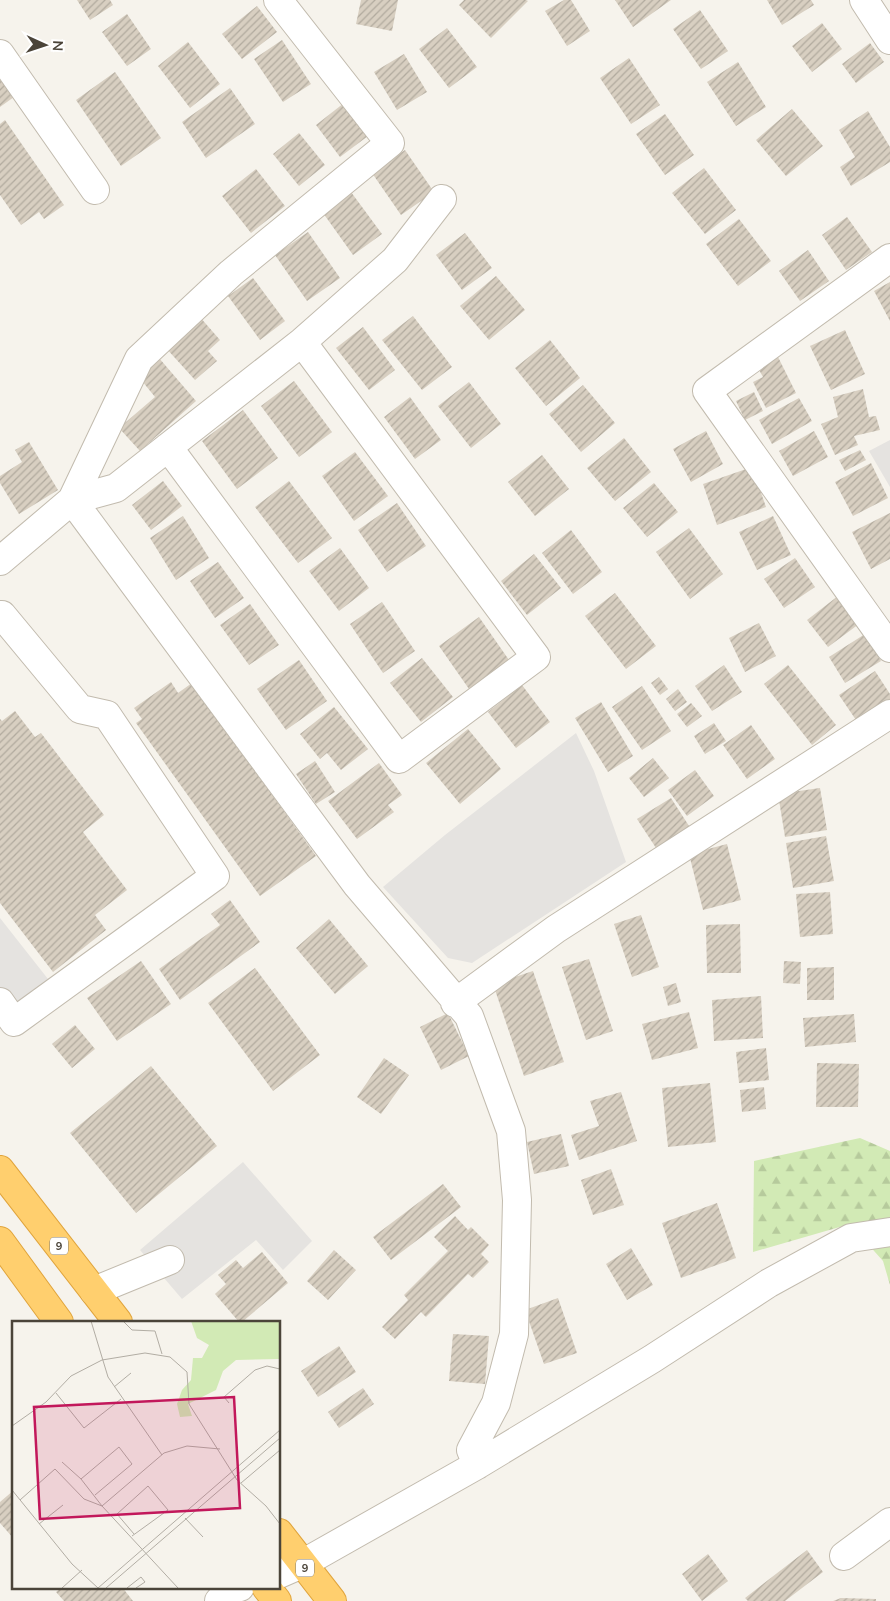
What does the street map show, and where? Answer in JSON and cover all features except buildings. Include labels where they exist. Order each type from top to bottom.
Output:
[{"type":"highway","name":"9","points":[[0,1170],[117,1321]]},
{"type":"highway","points":[[0,1241],[58,1321]]},
{"type":"highway","name":"9","points":[[280,1537],[290,1569],[332,1601]]},
{"type":"highway","points":[[267,1588],[277,1601]]},
{"type":"street","points":[[0,561],[72,500],[139,359],[231,273],[390,143],[278,0]]},
{"type":"street","points":[[864,0],[890,40]]},
{"type":"street","points":[[0,54],[95,190]]},
{"type":"street","points":[[72,500],[116,488],[302,342],[395,260],[442,198]]},
{"type":"street","points":[[890,258],[707,391],[890,648]]},
{"type":"street","points":[[168,446],[399,759],[536,657],[302,342]]},
{"type":"street","points":[[72,500],[357,884],[456,1003],[469,1016],[512,1130],[517,1200],[514,1334],[496,1403],[472,1450],[477,1465]]},
{"type":"street","points":[[0,616],[2,615],[80,710],[107,715],[215,876],[14,1022],[0,1002]]},
{"type":"street","points":[[456,1003],[556,929],[890,714]]},
{"type":"street","points":[[290,1569],[477,1465],[652,1359],[769,1283],[851,1238],[890,1232]]},
{"type":"street","points":[[94,1291],[170,1260]]},
{"type":"street","points":[[844,1556],[890,1522]]},
{"type":"street","points":[[219,1601],[229,1590],[236,1588]]},
{"type":"green space","points":[[860,1138],[890,1151],[890,1285],[883,1261],[850,1224],[753,1252],[754,1161]]},
{"type":"shaded area","points":[[890,440],[890,487],[869,451]]},
{"type":"shaded area","points":[[576,733],[594,771],[626,862],[472,963],[448,958],[383,887],[445,835]]},
{"type":"shaded area","points":[[0,918],[48,979],[0,1018]]},
{"type":"shaded area","points":[[243,1162],[312,1241],[283,1270],[256,1240],[182,1299],[140,1250]]}]
